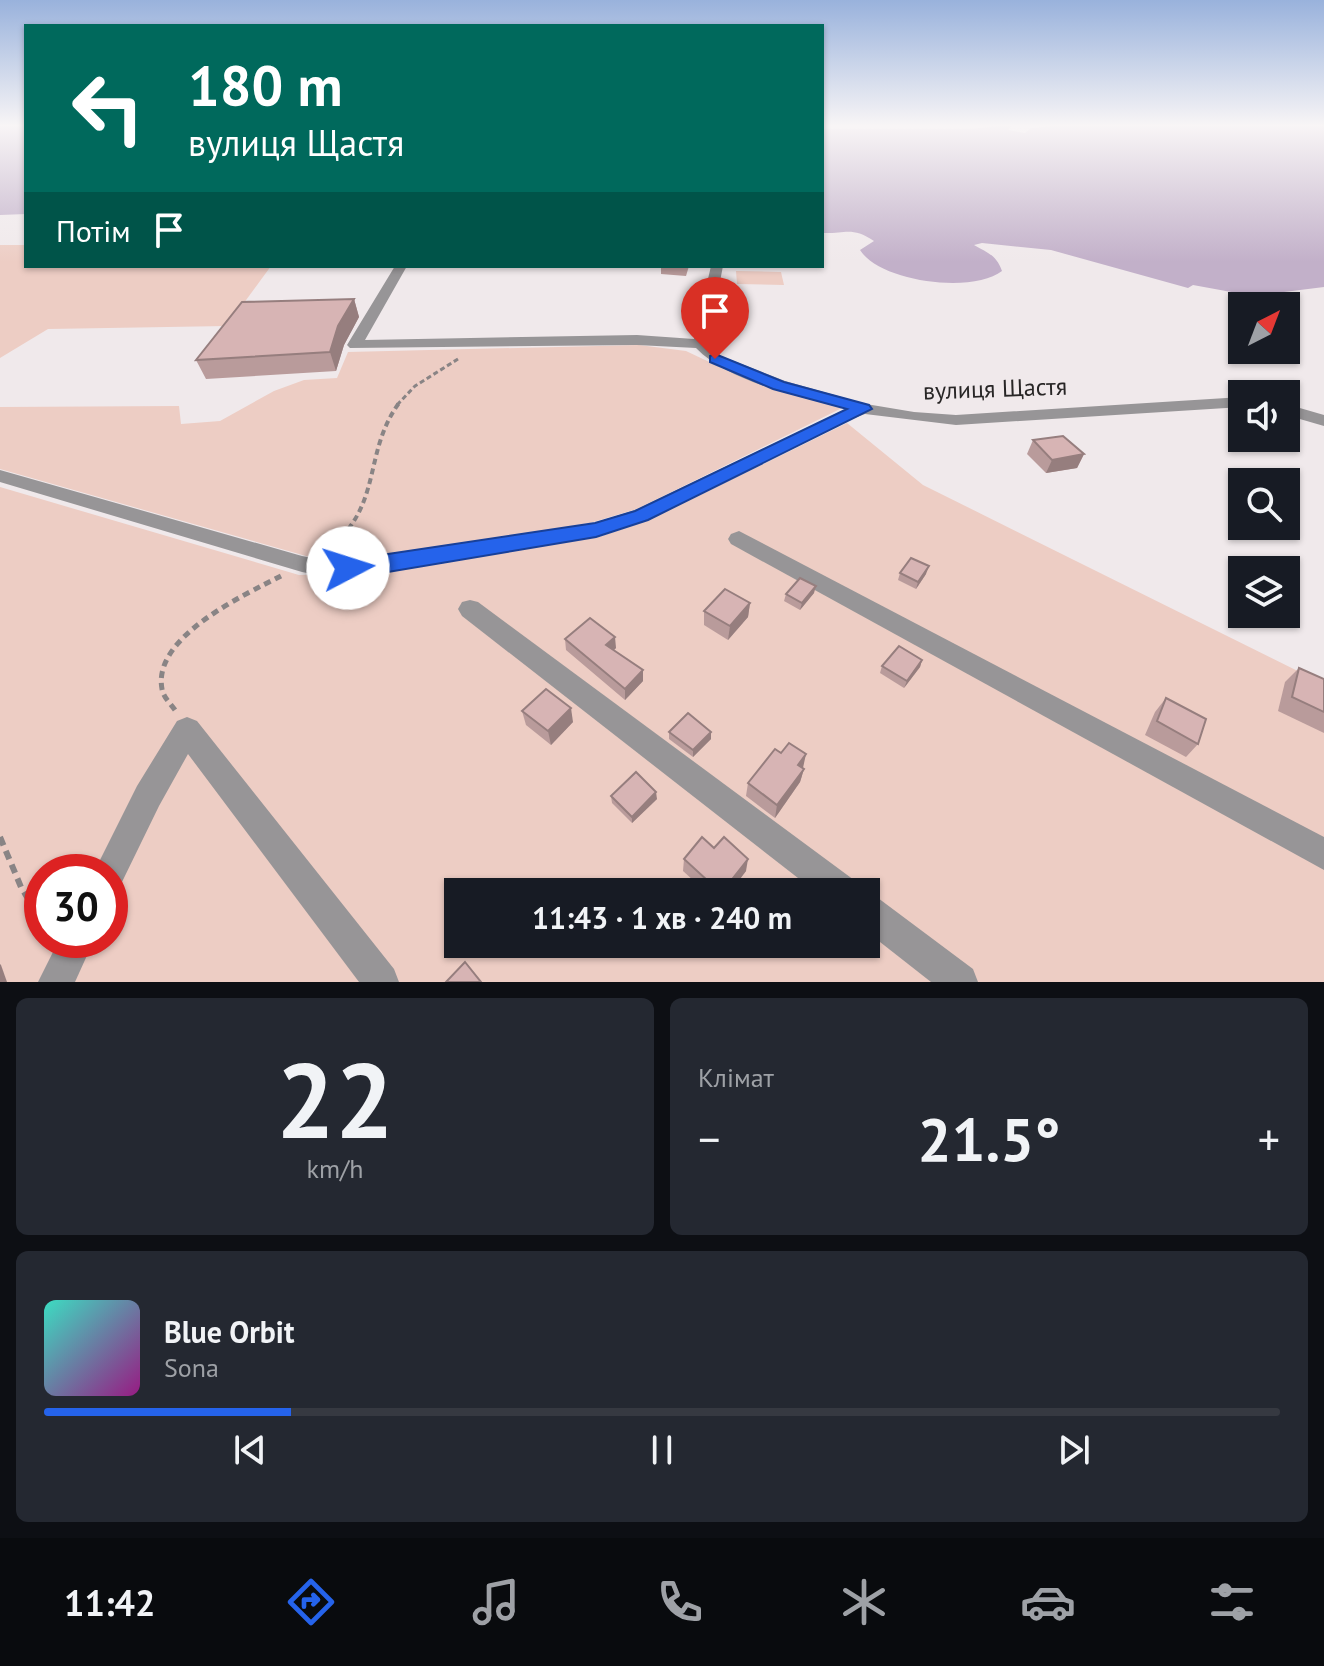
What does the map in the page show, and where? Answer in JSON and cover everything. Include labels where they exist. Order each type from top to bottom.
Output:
[{"type":"street","points":[[400,268],[355,345],[637,340],[700,344],[717,268]]},
{"type":"street","name":"вулиця Щастя","points":[[700,344],[715,359],[779,385],[864,409],[956,420],[1228,403]]},
{"type":"street","points":[[0,476],[302,564],[327,569],[370,567],[596,530],[642,515],[840,417],[864,409]]},
{"type":"street","points":[[1300,413],[1324,421]]},
{"type":"street","points":[[739,539],[1324,854]]},
{"type":"street","points":[[470,609],[824,878]]},
{"type":"street","points":[[119,854],[148,796],[187,730],[381,982]]},
{"type":"street","points":[[880,921],[960,982]]},
{"type":"street","points":[[56,982],[68,958]]},
{"type":"path","points":[[187,730],[162,690],[162,670],[178,641],[225,606],[337,544],[361,517],[392,411],[403,396],[484,343]]},
{"type":"path","points":[[0,837],[24,892]]},
{"type":"shaded area","points":[[0,171],[24,171],[24,214],[0,215]]},
{"type":"shaded area","points":[[824,171],[1324,171],[1324,287],[1285,292],[1231,292],[1193,285],[1188,288],[1051,250],[982,243],[974,245],[994,257],[1002,271],[970,282],[928,281],[906,277],[871,261],[860,250],[874,241],[854,232],[824,233]]},
{"type":"shaded area","points":[[0,245],[24,245],[24,268],[270,268],[227,326],[48,329],[0,358]]},
{"type":"shaded area","points":[[736,271],[781,272],[784,285],[737,284]]},
{"type":"shaded area","points":[[639,345],[686,351],[739,376],[844,407],[637,509],[590,523],[377,559],[338,561],[306,556],[0,469],[0,407],[179,406],[181,424],[220,421],[274,391],[304,380],[337,378],[348,352]]},
{"type":"shaded area","points":[[847,423],[923,485],[1324,684],[1324,982],[0,982],[0,487],[299,575],[372,574],[599,537],[649,520]]},
{"type":"building","points":[[354,299],[338,326],[330,352],[196,360],[242,302]]},
{"type":"building","points":[[1063,436],[1084,454],[1052,460],[1033,440]]},
{"type":"building","points":[[911,558],[929,566],[918,582],[900,573]]},
{"type":"building","points":[[800,578],[816,586],[802,603],[786,594]]},
{"type":"building","points":[[725,589],[750,603],[730,626],[704,611]]},
{"type":"building","points":[[590,618],[615,637],[606,645],[643,670],[625,689],[565,639]]},
{"type":"building","points":[[899,646],[922,660],[907,681],[882,666]]},
{"type":"building","points":[[1299,668],[1324,679],[1324,712],[1292,697]]},
{"type":"building","points":[[546,689],[571,708],[548,731],[522,711]]},
{"type":"building","points":[[1166,698],[1206,719],[1198,744],[1157,721]]},
{"type":"building","points":[[688,713],[711,732],[693,750],[669,732]]},
{"type":"building","points":[[789,743],[806,754],[798,765],[804,769],[777,805],[748,783],[775,749],[781,753]]},
{"type":"building","points":[[636,772],[656,792],[632,817],[611,796]]},
{"type":"building","points":[[702,837],[714,848],[724,837],[748,859],[733,878],[705,878],[684,859]]},
{"type":"building","points":[[465,962],[481,982],[446,982]]},
{"type":"route","points":[[348,568],[596,530],[642,515],[840,417],[864,409],[779,385],[715,359]]}]
